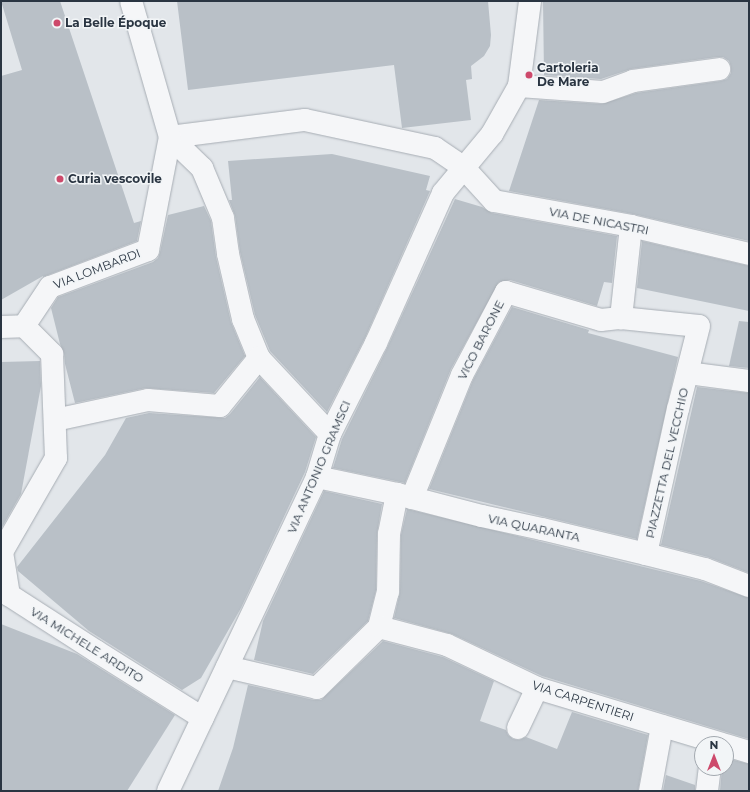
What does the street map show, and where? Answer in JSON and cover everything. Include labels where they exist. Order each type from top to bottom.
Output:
[{"type":"street","points":[[131,1],[170,137],[202,168],[223,218],[228,254],[243,319],[259,358],[330,434]]},
{"type":"street","points":[[530,1],[519,86],[603,92],[633,81],[719,69]]},
{"type":"street","name":"VIA ANTONIO GRAMSCI","points":[[168,791],[317,477],[330,434],[376,343],[443,193],[463,167],[492,134],[519,86]]},
{"type":"street","name":"VIA DE NICASTRI","points":[[170,137],[305,120],[435,148],[463,167],[494,201],[631,226],[749,254]]},
{"type":"street","name":"VIA LOMBARDI","points":[[24,326],[50,287],[148,250],[170,137]]},
{"type":"street","points":[[621,318],[631,226]]},
{"type":"street","name":"VICO BARONE","points":[[404,496],[462,375],[506,292],[601,320],[621,318]]},
{"type":"street","name":"PIAZZETTA DEL VECCHIO","points":[[621,318],[699,326],[678,409],[646,554]]},
{"type":"street","points":[[1,327],[24,326],[52,354],[56,458],[1,552]]},
{"type":"street","points":[[55,420],[148,400],[220,406],[259,358]]},
{"type":"street","name":"PIAZZETTA DEL VECCHIO","points":[[688,373],[749,381]]},
{"type":"street","name":"VIA QUARANTA","points":[[317,477],[404,496],[482,516],[646,554],[705,569],[749,586]]},
{"type":"street","points":[[227,667],[317,688],[379,627],[388,592],[389,534],[404,496]]},
{"type":"street","name":"VIA MICHELE ARDITO","points":[[1,552],[9,595],[203,718]]},
{"type":"street","name":"VIA CARPENTIERI","points":[[379,627],[447,645],[537,688],[694,736]]},
{"type":"street","points":[[518,728],[537,688]]},
{"type":"street","points":[[650,791],[662,726]]},
{"type":"street","name":"VIA CARPENTIERI","points":[[734,748],[749,752]]},
{"type":"street","points":[[707,791],[709,776]]},
{"type":"building","name":"Curia vescovile","points":[[1,1],[60,1],[134,223],[141,221],[137,241],[43,276],[1,300],[1,76],[22,70]]},
{"type":"building","points":[[177,1],[488,1],[491,35],[490,46],[484,56],[471,66],[472,79],[466,80],[471,120],[402,128],[394,65],[188,90]]},
{"type":"building","points":[[543,1],[749,1],[749,241],[633,214],[509,191],[539,100],[602,104],[636,93],[721,81],[727,79],[731,73],[729,61],[723,57],[717,57],[631,69],[601,79],[544,75]]},
{"type":"building","points":[[332,154],[430,176],[426,190],[430,191],[365,338],[327,412],[270,351],[255,315],[240,252],[235,216],[229,200],[232,200],[228,161]]},
{"type":"building","points":[[455,199],[482,207],[492,213],[617,236],[612,283],[604,282],[597,306],[510,280],[499,282],[451,369],[405,483],[333,468],[342,439],[387,348]]},
{"type":"building","points":[[204,206],[211,221],[216,257],[231,322],[245,356],[214,393],[146,388],[75,403],[65,364],[64,353],[60,344],[51,308],[58,297],[153,262],[158,258],[160,252],[168,215]]},
{"type":"building","points":[[642,241],[749,266],[749,311],[637,288]]},
{"type":"building","points":[[512,307],[589,330],[588,333],[678,357],[637,539],[429,489],[473,380]]},
{"type":"building","points":[[739,321],[749,322],[749,368],[729,366]]},
{"type":"building","points":[[40,361],[41,386],[21,494],[1,529],[1,362]]},
{"type":"building","points":[[260,377],[316,437],[305,472],[241,608],[201,678],[182,690],[89,631],[18,571],[17,567],[105,455],[126,418],[149,413],[225,418],[230,414]]},
{"type":"building","points":[[697,387],[749,393],[749,573],[708,557],[661,545]]},
{"type":"building","points":[[324,491],[382,504],[377,534],[376,590],[368,621],[313,674],[254,660],[263,621]]},
{"type":"building","points":[[407,509],[701,581],[749,598],[749,739],[542,676],[452,634],[394,618],[400,592],[401,535]]},
{"type":"building","points":[[1,624],[77,654],[175,715],[127,791],[1,791]]},
{"type":"building","points":[[383,641],[443,657],[494,681],[480,721],[506,730],[508,735],[513,739],[519,740],[526,737],[557,749],[572,712],[648,735],[638,791],[218,791],[233,748],[248,685],[314,700],[321,700]]},
{"type":"building","points":[[734,760],[749,764],[749,791],[720,791],[721,776],[734,776]]},
{"type":"building","points":[[666,775],[695,785],[695,791],[663,791]]},
{"type":"place","name":"La Belle Époque","points":[[57,23]]},
{"type":"place","name":"Cartoleria De Mare","points":[[529,75]]},
{"type":"place","name":"Curia vescovile","points":[[60,179]]}]
